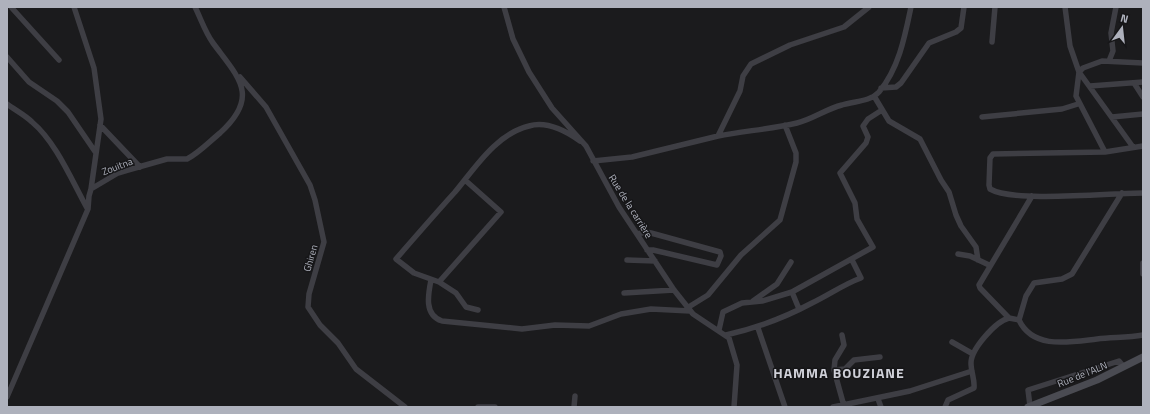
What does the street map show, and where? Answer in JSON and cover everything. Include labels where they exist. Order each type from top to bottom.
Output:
[{"type":"main road","name":"Rue de l'ALN","points":[[1029,406],[1090,383],[1143,357]]},
{"type":"street","points":[[11,7],[59,60]]},
{"type":"street","points":[[7,397],[88,209],[100,125],[94,68],[74,7]]},
{"type":"street","name":"Zouitna","points":[[91,189],[118,173],[167,159],[187,159],[229,124],[237,114],[242,101],[242,91],[237,74],[212,42],[196,7]]},
{"type":"street","name":"Rue de la carrière","points":[[504,7],[513,39],[529,72],[552,108],[580,138],[586,147],[619,207],[654,262],[688,310],[703,321],[720,330],[732,343],[737,365],[734,407]]},
{"type":"street","points":[[718,136],[740,91],[746,71],[751,64],[790,45],[844,27],[869,7]]},
{"type":"street","points":[[593,161],[632,157],[718,136],[785,125],[809,119],[843,104],[855,103],[874,96],[881,88],[897,60],[902,47],[911,7]]},
{"type":"street","points":[[881,88],[896,87],[902,83],[929,43],[956,32],[961,28],[964,7]]},
{"type":"street","points":[[992,42],[995,7]]},
{"type":"street","points":[[1065,7],[1070,46],[1079,72],[1133,147]]},
{"type":"street","points":[[1109,61],[1113,51],[1111,33],[1116,7]]},
{"type":"street","points":[[7,56],[29,82],[57,101],[68,112],[96,153]]},
{"type":"street","points":[[1105,152],[1078,104],[1076,89],[1079,72],[1083,68],[1093,63],[1109,61],[1143,63]]},
{"type":"street","name":"Ghiren","points":[[237,74],[266,107],[310,185],[316,200],[324,242],[309,294],[308,307],[320,325],[338,343],[356,369],[405,407]]},
{"type":"street","points":[[1090,86],[1143,82]]},
{"type":"street","points":[[1134,83],[1143,97]]},
{"type":"street","points":[[874,96],[889,121],[895,126],[920,139],[941,180],[949,192],[961,226],[976,247],[978,260]]},
{"type":"street","points":[[7,104],[33,122],[40,130],[58,156],[88,209]]},
{"type":"street","points":[[982,117],[1062,109],[1078,104]]},
{"type":"street","points":[[753,301],[762,302],[792,292],[873,247],[860,225],[856,213],[855,203],[840,173],[866,143],[868,137],[863,126],[864,123],[882,110]]},
{"type":"street","points":[[1112,117],[1143,114]]},
{"type":"street","points":[[100,125],[140,167]]},
{"type":"street","points":[[431,280],[428,293],[430,310],[436,319],[442,321],[522,329],[555,325],[589,326],[620,314],[651,309],[688,310],[708,295],[741,255],[780,220],[796,162],[796,153],[785,125]]},
{"type":"street","points":[[478,310],[466,306],[456,293],[439,282],[414,273],[396,259],[501,141],[518,130],[529,126],[552,127],[573,136],[586,147]]},
{"type":"street","points":[[1143,146],[1105,152],[993,154],[990,158],[990,189],[1000,193],[1032,196],[1143,193]]},
{"type":"street","points":[[439,282],[501,212],[465,180]]},
{"type":"street","points":[[1122,193],[1072,274],[1062,279],[1034,282],[1026,296],[1019,320],[1024,330],[1029,334],[1052,342],[1079,342],[1143,335]]},
{"type":"street","points":[[1019,320],[1009,318],[980,288],[980,282],[1032,196]]},
{"type":"street","points":[[637,234],[646,232],[651,233],[720,252],[721,256],[717,265],[653,250],[647,250]]},
{"type":"street","points":[[958,254],[989,265]]},
{"type":"street","points":[[627,260],[654,262]]},
{"type":"street","points":[[726,335],[758,328],[799,309],[850,282],[862,278],[852,260]]},
{"type":"street","points":[[720,330],[725,310],[753,301],[776,284],[791,262]]},
{"type":"street","points":[[1143,263],[1143,274]]},
{"type":"street","points":[[624,293],[674,290]]},
{"type":"street","points":[[792,292],[799,309]]},
{"type":"street","points":[[945,407],[948,400],[974,388],[971,364],[973,354],[998,323],[1009,318]]},
{"type":"street","points":[[758,328],[785,407]]},
{"type":"street","points":[[842,335],[844,345],[834,360],[834,370],[844,406]]},
{"type":"street","points":[[952,342],[973,354]]},
{"type":"street","points":[[834,370],[846,369],[854,360],[880,357]]},
{"type":"street","points":[[1029,406],[1028,390],[1119,361],[1124,367]]},
{"type":"street","points":[[833,407],[878,399],[910,391],[972,371]]},
{"type":"street","points":[[574,407],[575,396]]},
{"type":"street","points":[[878,399],[881,407]]},
{"type":"street","points":[[478,407],[495,407]]},
{"type":"district","name":"HAMMA BOUZIANE","points":[[839,373]]}]
